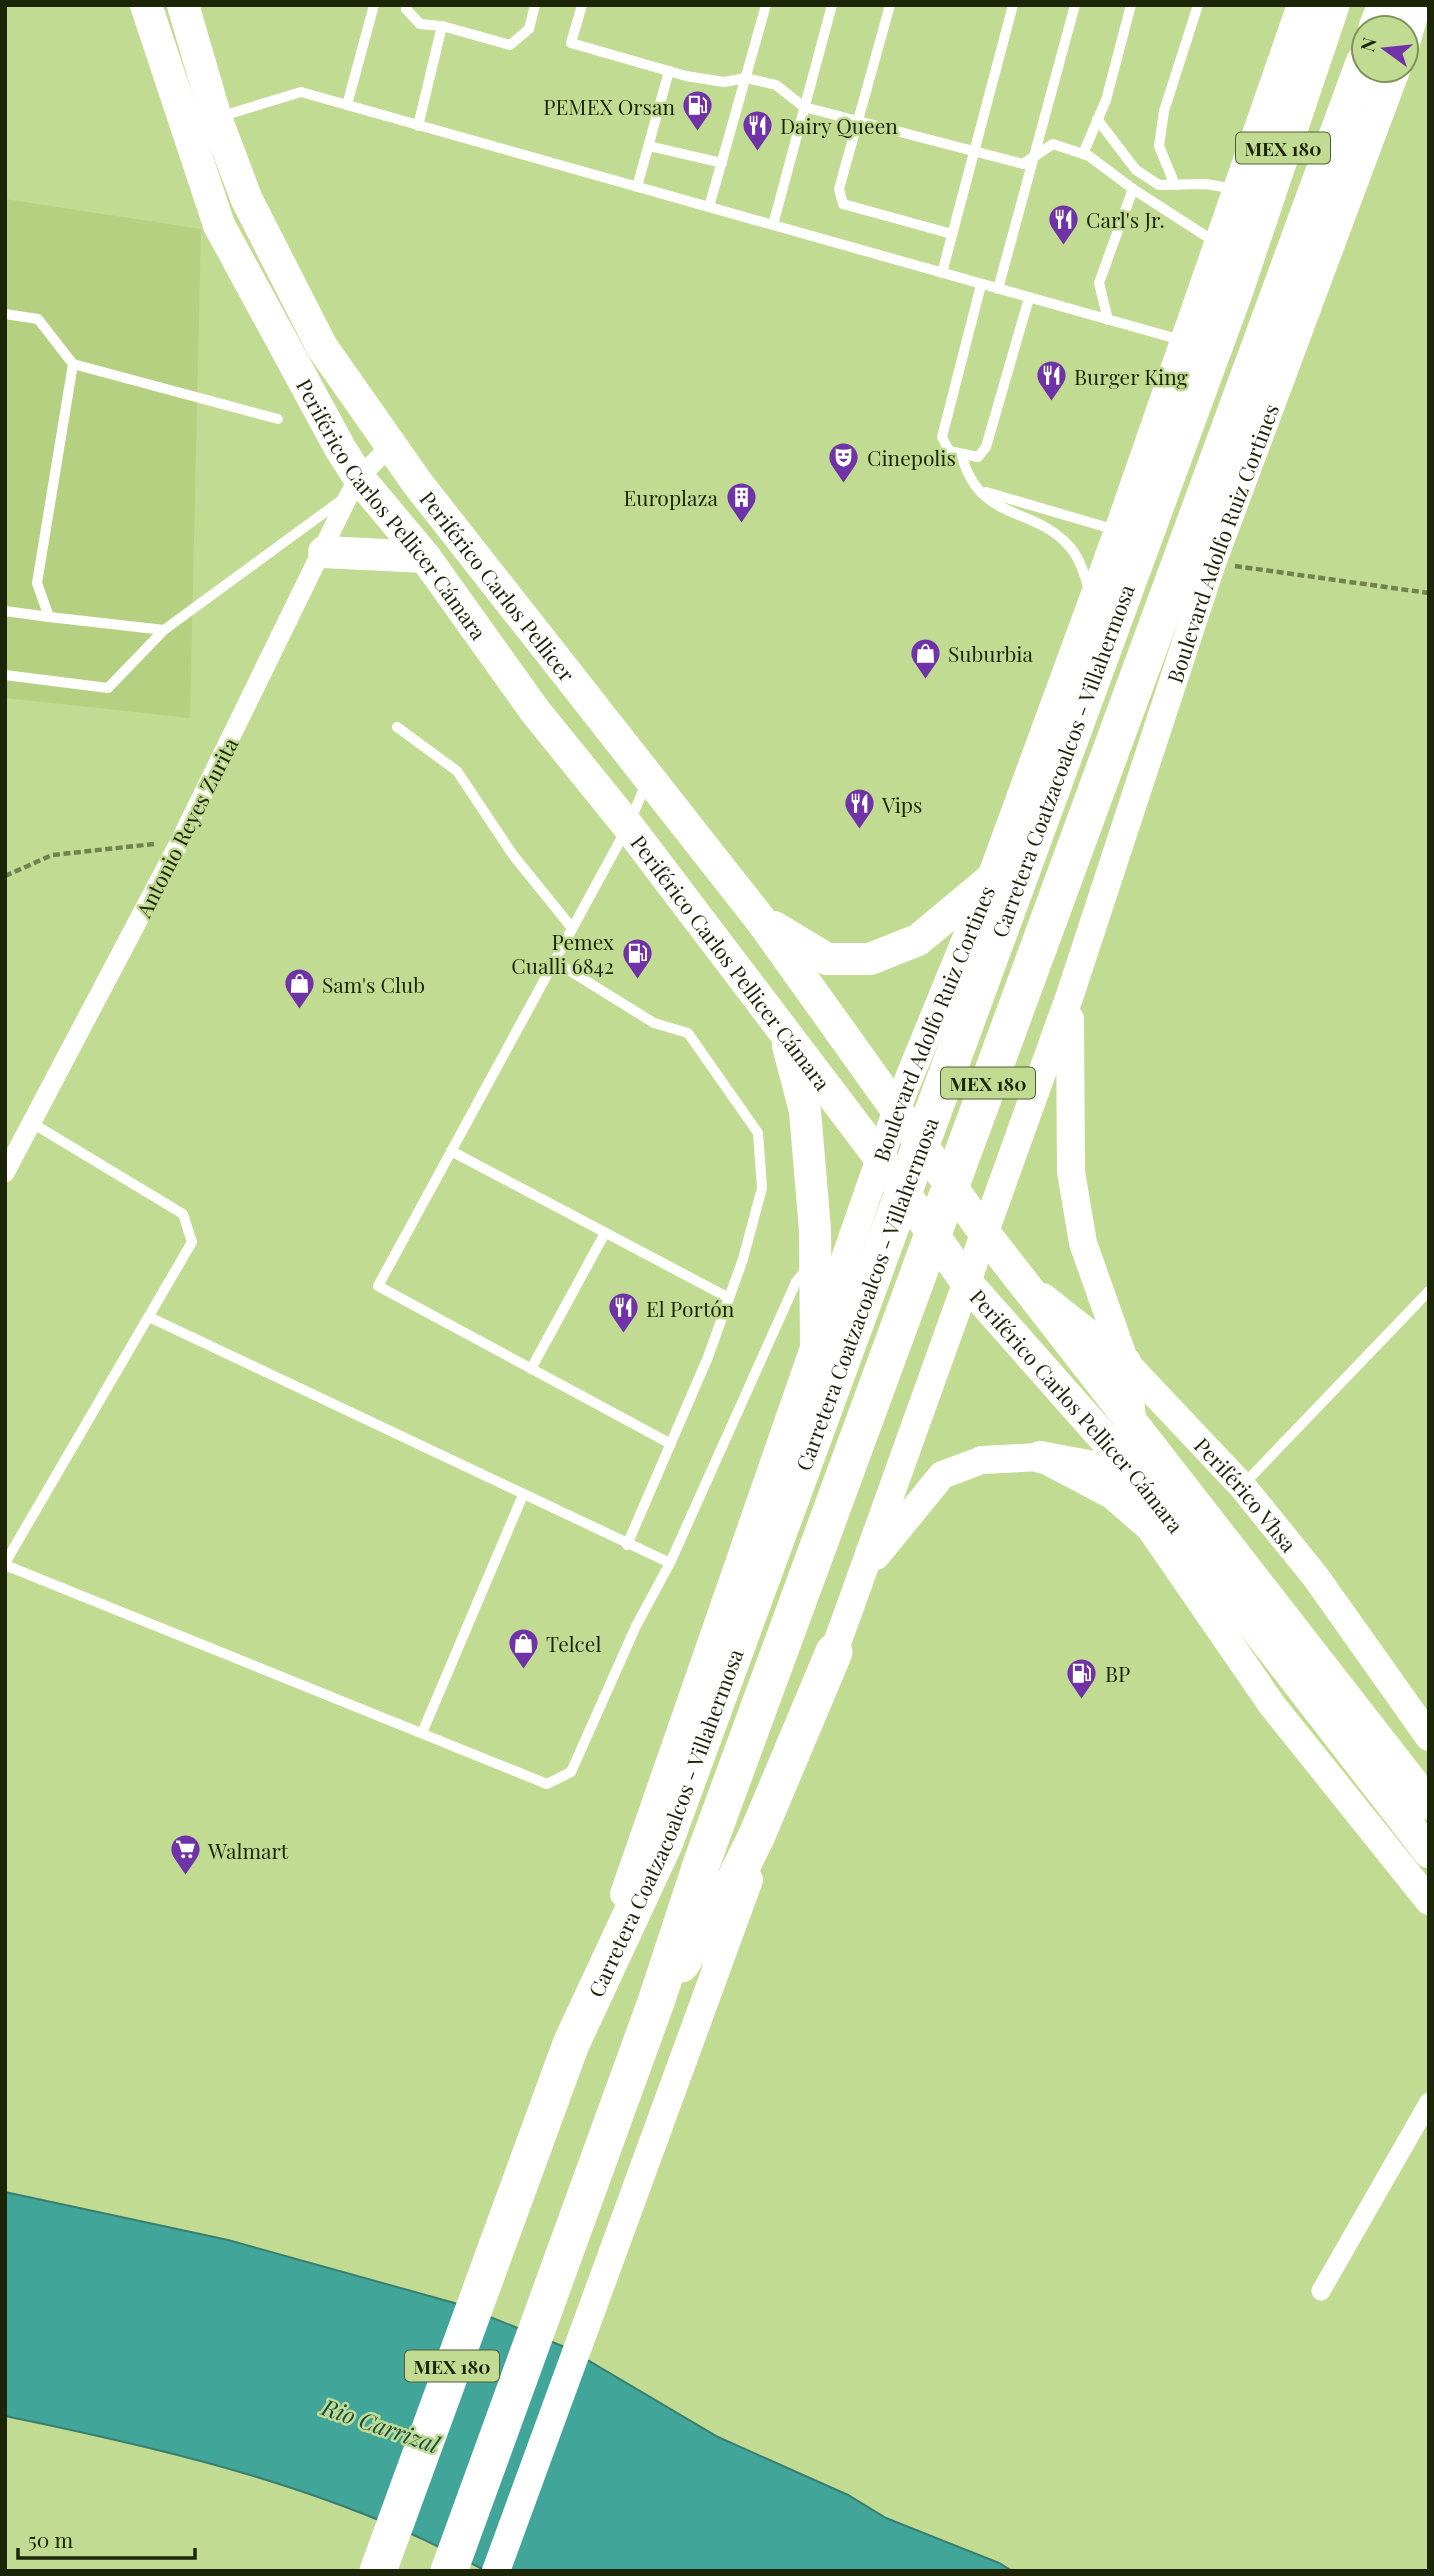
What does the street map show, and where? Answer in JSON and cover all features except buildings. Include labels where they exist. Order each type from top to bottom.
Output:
[{"type":"highway","name":"Carretera Coatzacoalcos - Villahermosa","points":[[378,2571],[571,2043],[664,1844],[1236,290],[1331,5]]},
{"type":"highway","name":"Carretera Coatzacoalcos - Villahermosa","points":[[449,2571],[656,2002],[702,1862],[1356,84]]},
{"type":"highway","points":[[656,2002],[728,1894],[757,1835],[834,1652]]},
{"type":"main road","name":"Periférico Carlos Pellicer Cámara","points":[[146,5],[200,121],[247,200],[322,346],[418,484]]},
{"type":"main road","name":"Periférico Carlos Pellicer Cámara","points":[[183,5],[219,225],[340,448],[354,486],[425,557],[536,710],[628,826],[880,1158],[967,1283],[1155,1499],[1429,1852]]},
{"type":"main road","name":"Periférico Carlos Pellicer","points":[[418,484],[579,685]]},
{"type":"main road","points":[[324,552],[425,557]]},
{"type":"main road","name":"Periférico Carlos Pellicer Cámara","points":[[579,685],[760,919],[986,1234],[1429,1804]]},
{"type":"main road","points":[[760,919],[827,959],[870,959],[918,940],[990,880]]},
{"type":"main road","points":[[784,1032],[805,1111],[815,1259],[816,1344]]},
{"type":"main road","points":[[1125,1362],[1130,1419]]},
{"type":"main road","points":[[1040,1457],[1104,1469],[1155,1499]]},
{"type":"street","name":"Boulevard Adolfo Ruiz Cortines","points":[[571,2043],[880,1158],[990,880],[1118,531],[1216,242],[1301,5]]},
{"type":"street","name":"Boulevard Adolfo Ruiz Cortines","points":[[496,2571],[986,1234],[1070,995],[1212,563],[1391,84]]},
{"type":"street","points":[[354,486],[390,446]]},
{"type":"street","name":"Antonio Reyes Zurita","points":[[5,1173],[180,841],[324,552],[354,486]]},
{"type":"street","points":[[1070,995],[1068,1104],[1071,1172],[1083,1243],[1125,1362]]},
{"type":"street","name":"Periférico Vhsa","points":[[1027,1284],[1125,1362],[1242,1486],[1315,1576],[1429,1737]]},
{"type":"street","points":[[863,1572],[942,1475],[982,1460],[1040,1457],[1112,1495],[1150,1528],[1272,1705],[1429,1901]]},
{"type":"street","points":[[1321,2291],[1429,2102]]},
{"type":"lane","points":[[347,105],[374,5]]},
{"type":"lane","points":[[407,5],[406,9],[420,24],[442,26],[510,45],[529,29],[535,5]]},
{"type":"lane","points":[[582,5],[571,43],[669,71],[724,82],[746,78],[776,85],[804,107],[1023,164],[1052,144],[1083,154],[1216,242]]},
{"type":"lane","points":[[709,207],[766,5]]},
{"type":"lane","points":[[773,225],[832,5]]},
{"type":"lane","points":[[890,5],[839,190],[843,204],[952,234]]},
{"type":"lane","points":[[942,273],[1013,5]]},
{"type":"lane","points":[[998,289],[1075,5]]},
{"type":"lane","points":[[1083,154],[1106,100],[1131,5]]},
{"type":"lane","points":[[1175,186],[1159,146],[1164,111],[1198,5]]},
{"type":"lane","points":[[418,126],[442,26]]},
{"type":"lane","points":[[637,187],[669,71]]},
{"type":"lane","points":[[200,121],[301,92],[1182,340]]},
{"type":"lane","points":[[1097,119],[1136,170],[1159,186],[1206,184],[1236,189]]},
{"type":"lane","points":[[649,146],[722,163]]},
{"type":"lane","points":[[1108,320],[1099,283],[1133,189]]},
{"type":"lane","points":[[981,285],[942,438],[949,451],[962,456],[978,457],[986,447],[1029,298]]},
{"type":"lane","points":[[5,314],[38,319],[73,364],[278,419]]},
{"type":"lane","points":[[49,617],[37,583],[73,364]]},
{"type":"lane","points":[[962,456],[967,475],[978,490],[1007,512],[1052,531],[1071,547],[1083,571],[1092,600]]},
{"type":"lane","points":[[5,675],[108,688],[164,629],[354,486]]},
{"type":"lane","points":[[978,490],[1118,531]]},
{"type":"lane","points":[[5,611],[164,629]]},
{"type":"lane","points":[[397,727],[457,771],[513,855],[572,928]]},
{"type":"lane","points":[[649,778],[628,826],[378,1286],[671,1444]]},
{"type":"lane","points":[[554,961],[654,1023],[688,1033],[758,1133],[762,1188],[743,1259],[671,1444],[627,1545]]},
{"type":"lane","points":[[32,1124],[183,1214],[192,1242],[5,1564],[547,1784],[571,1772],[636,1626],[670,1563],[796,1282],[815,1259]]},
{"type":"lane","points":[[451,1151],[729,1298]]},
{"type":"lane","points":[[531,1369],[606,1233]]},
{"type":"lane","points":[[1242,1486],[1429,1291]]},
{"type":"lane","points":[[149,1317],[670,1563]]},
{"type":"lane","points":[[422,1733],[523,1495]]},
{"type":"path","points":[[1212,563],[1429,593]]},
{"type":"path","points":[[5,876],[52,855],[180,841]]},
{"type":"shaded area","points":[[5,199],[201,229],[190,718],[5,698]]},
{"type":"water","name":"Rio Carrizal","points":[[5,2192],[228,2240],[458,2304],[567,2348],[718,2437],[848,2495],[886,2518],[999,2563],[1012,2571],[486,2571],[429,2542],[312,2495],[191,2458],[5,2416]]},
{"type":"place","name":"PEMEX Orsan","points":[[698,133]]},
{"type":"place","name":"Dairy Queen","points":[[757,152]]},
{"type":"place","name":"Carl's Jr.","points":[[1063,246]]},
{"type":"place","name":"Burger King","points":[[1051,403]]},
{"type":"place","name":"Cinepolis","points":[[844,484]]},
{"type":"place","name":"Europlaza","points":[[741,524]]},
{"type":"place","name":"Suburbia","points":[[925,680]]},
{"type":"place","name":"Vips","points":[[859,831]]},
{"type":"place","name":"Pemex Cualli 6842","points":[[637,980]]},
{"type":"place","name":"Sam's Club","points":[[299,1011]]},
{"type":"place","name":"El Portón","points":[[623,1335]]},
{"type":"place","name":"Telcel","points":[[523,1670]]},
{"type":"place","name":"BP","points":[[1082,1700]]},
{"type":"place","name":"Walmart","points":[[185,1877]]}]
